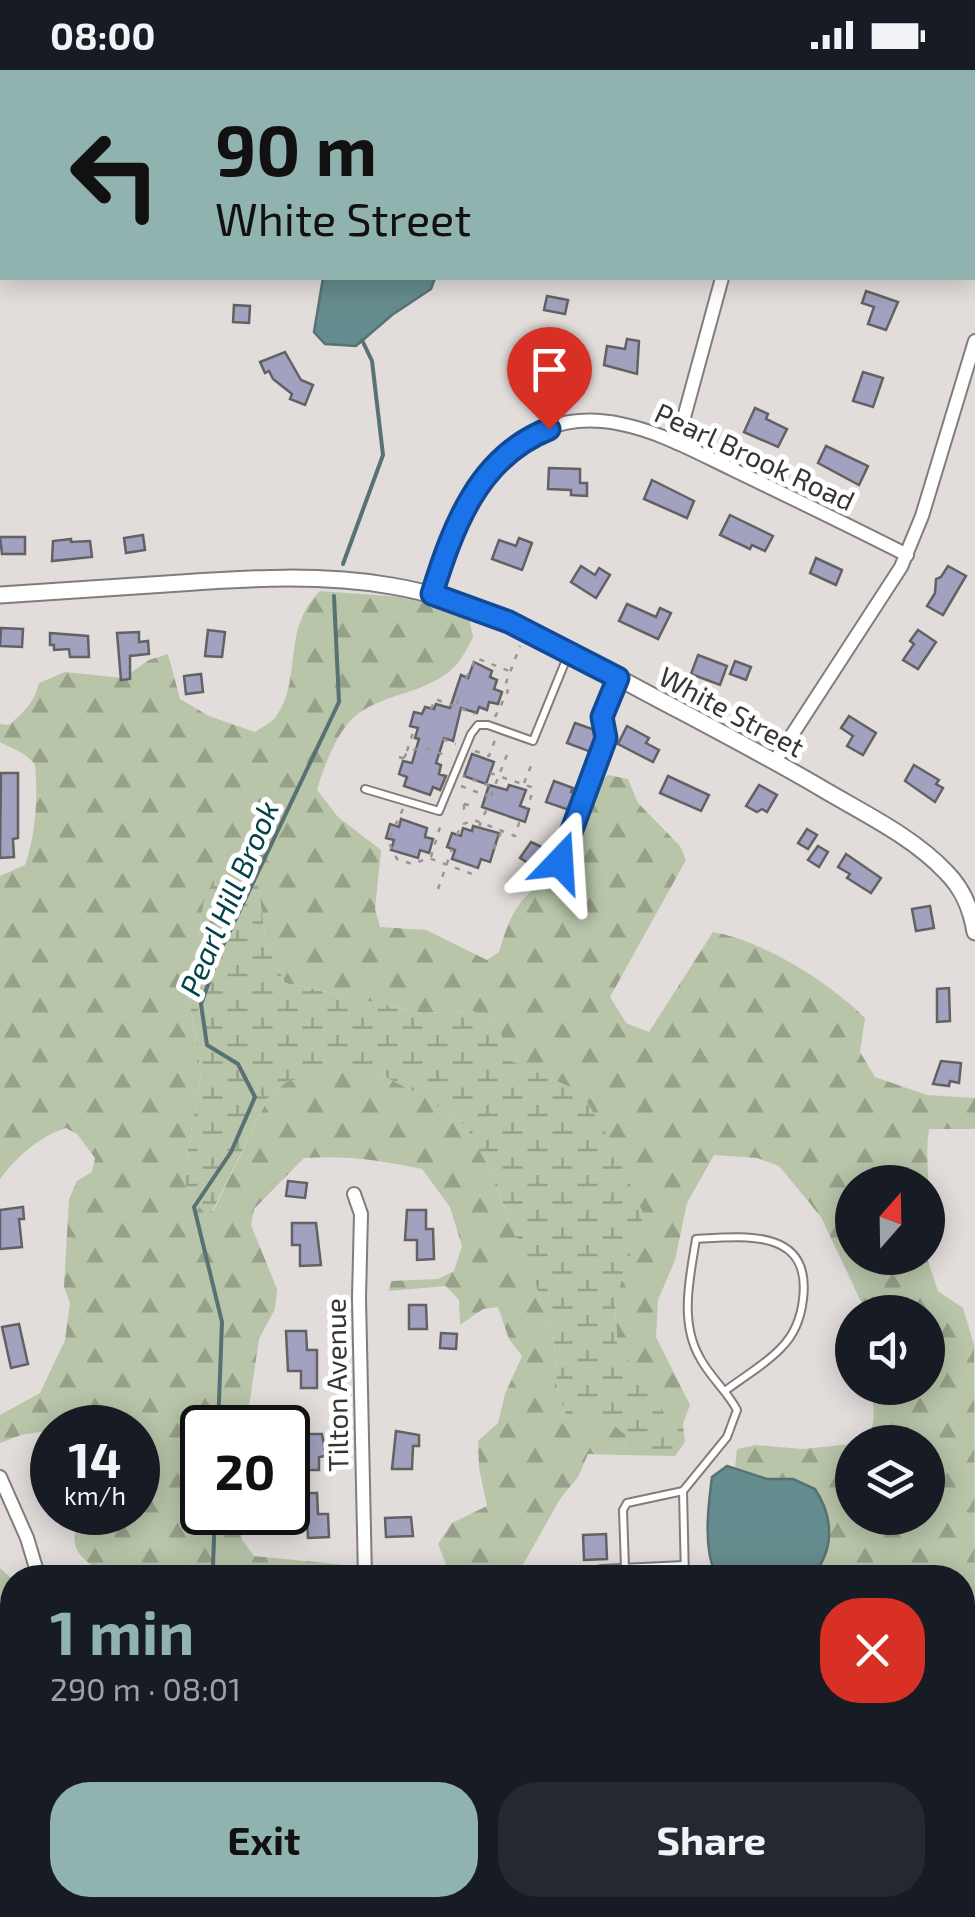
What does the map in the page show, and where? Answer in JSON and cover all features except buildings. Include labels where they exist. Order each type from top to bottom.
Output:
[{"type":"street","points":[[678,443],[721,280]]},
{"type":"street","points":[[775,761],[894,581],[907,554],[975,341]]},
{"type":"street","name":"Pearl Brook Road","points":[[432,594],[471,496],[487,472],[506,452],[531,436],[575,422],[600,420],[678,443],[907,554]]},
{"type":"street","name":"White Street","points":[[0,595],[265,578],[356,581],[432,594],[526,630],[569,652],[775,761],[892,830],[930,856],[972,901],[975,932]]},
{"type":"street","name":"Tilton Avenue","points":[[354,1194],[361,1214],[358,1298],[365,1565]]},
{"type":"street","points":[[0,1477],[35,1565]]},
{"type":"lane","points":[[365,789],[430,811],[441,810],[464,762],[474,728],[482,724],[494,726],[533,741],[569,652]]},
{"type":"lane","points":[[560,862],[606,738],[602,717],[618,678]]},
{"type":"lane","points":[[625,1565],[623,1510],[627,1502],[683,1491],[727,1437],[735,1420],[737,1410],[697,1354],[689,1328],[688,1302],[696,1239],[757,1237],[774,1241],[791,1251],[801,1266],[801,1318],[781,1349],[725,1391]]},
{"type":"lane","points":[[683,1491],[684,1565]]},
{"type":"path","points":[[472,750],[488,756],[494,726],[508,691],[504,688],[526,630]]},
{"type":"path","points":[[466,678],[476,658],[510,672]]},
{"type":"path","points":[[456,706],[461,691]]},
{"type":"path","points":[[432,709],[435,698],[494,726]]},
{"type":"path","points":[[412,761],[402,758],[415,727]]},
{"type":"path","points":[[406,752],[422,747],[464,762],[459,785],[487,796],[508,752]]},
{"type":"path","points":[[524,785],[533,762]]},
{"type":"path","points":[[490,772],[533,790],[527,808]]},
{"type":"path","points":[[462,776],[490,786],[491,793]]},
{"type":"path","points":[[405,803],[388,841],[397,858],[412,864],[432,857],[472,874],[474,866]]},
{"type":"path","points":[[480,825],[487,808]]},
{"type":"path","points":[[458,835],[461,825],[474,820],[515,836],[524,822]]},
{"type":"path","points":[[432,857],[440,827]]},
{"type":"path","points":[[494,849],[502,831]]},
{"type":"path","points":[[438,888],[452,849]]},
{"type":"green space","points":[[320,591],[416,598],[469,618],[473,637],[458,663],[428,685],[375,704],[352,719],[335,743],[317,790],[338,817],[381,850],[375,909],[380,927],[426,930],[487,960],[499,952],[523,899],[543,882],[571,867],[595,787],[608,775],[628,779],[638,803],[680,846],[686,860],[610,997],[626,1023],[649,1032],[713,932],[774,954],[815,977],[850,1004],[865,1018],[860,1052],[875,1077],[927,1095],[975,1098],[975,1129],[929,1129],[928,1165],[835,1165],[835,1247],[821,1217],[779,1166],[757,1158],[714,1155],[687,1203],[675,1260],[658,1300],[656,1337],[690,1405],[683,1424],[671,1424],[617,1343],[615,1300],[644,1215],[581,1092],[508,1060],[498,1023],[473,1011],[423,1013],[285,983],[266,944],[254,854],[243,849],[204,901],[189,997],[201,1074],[186,1162],[213,1212],[268,1098],[286,1082],[327,1070],[371,1070],[425,1097],[465,1125],[486,1162],[545,1308],[554,1340],[557,1389],[627,1436],[622,1455],[588,1454],[578,1477],[560,1499],[523,1565],[446,1565],[438,1544],[452,1523],[487,1506],[478,1441],[498,1423],[505,1394],[522,1356],[509,1339],[498,1307],[483,1309],[460,1325],[459,1300],[446,1286],[389,1291],[391,1281],[438,1279],[454,1271],[462,1246],[450,1207],[422,1169],[377,1161],[304,1158],[254,1209],[251,1225],[277,1289],[275,1309],[259,1339],[249,1405],[180,1405],[180,1535],[241,1535],[254,1556],[345,1565],[92,1565],[81,1556],[75,1535],[160,1535],[160,1405],[30,1405],[30,1434],[0,1443],[0,1415],[40,1393],[65,1340],[70,1303],[64,1287],[69,1199],[77,1181],[92,1172],[95,1158],[77,1134],[66,1128],[29,1148],[0,1179],[0,876],[25,865],[34,828],[36,789],[35,764],[0,742],[0,724],[9,725],[24,711],[39,683],[65,672],[123,678],[149,660],[168,654],[180,699],[209,716],[255,732],[275,718],[284,703],[296,638],[308,606]]},
{"type":"green space","points":[[243,849],[254,854],[266,944],[285,983],[423,1013],[473,1011],[498,1023],[509,1060],[581,1092],[611,1142],[644,1215],[615,1300],[617,1343],[671,1423],[683,1424],[685,1442],[675,1456],[622,1455],[627,1436],[609,1421],[566,1414],[557,1389],[554,1340],[545,1308],[486,1162],[465,1125],[425,1097],[371,1070],[328,1070],[286,1082],[268,1098],[212,1212],[205,1214],[186,1190],[186,1162],[201,1074],[189,997],[204,901],[224,857]]},
{"type":"green space","points":[[848,1275],[933,1275],[938,1291],[944,1295],[858,1295]]},
{"type":"green space","points":[[945,1296],[963,1308],[974,1345],[975,1565],[820,1565],[829,1535],[826,1512],[815,1489],[793,1479],[767,1479],[735,1468],[737,1449],[756,1445],[802,1449],[835,1446],[835,1535],[945,1535],[945,1425],[873,1425],[872,1405],[945,1405]]},
{"type":"water","points":[[323,280],[434,280],[431,289],[356,346],[325,344],[314,332]]},
{"type":"water","points":[[727,1466],[767,1479],[793,1479],[815,1489],[826,1511],[829,1534],[820,1565],[712,1565],[708,1540],[712,1477]]},
{"type":"waterway","name":"Pearl Hill Brook","points":[[343,564],[383,455],[372,361],[362,340]]},
{"type":"waterway","name":"Pearl Hill Brook","points":[[219,1405],[222,1322],[194,1207],[231,1152],[255,1097],[238,1064],[207,1045],[201,1004],[219,954],[339,702],[334,596]]},
{"type":"waterway","name":"Pearl Hill Brook","points":[[213,1565],[214,1535]]},
{"type":"route","points":[[549,429],[506,452],[487,472],[458,522],[432,594],[509,622],[618,678],[602,717],[606,738],[560,862]]}]
